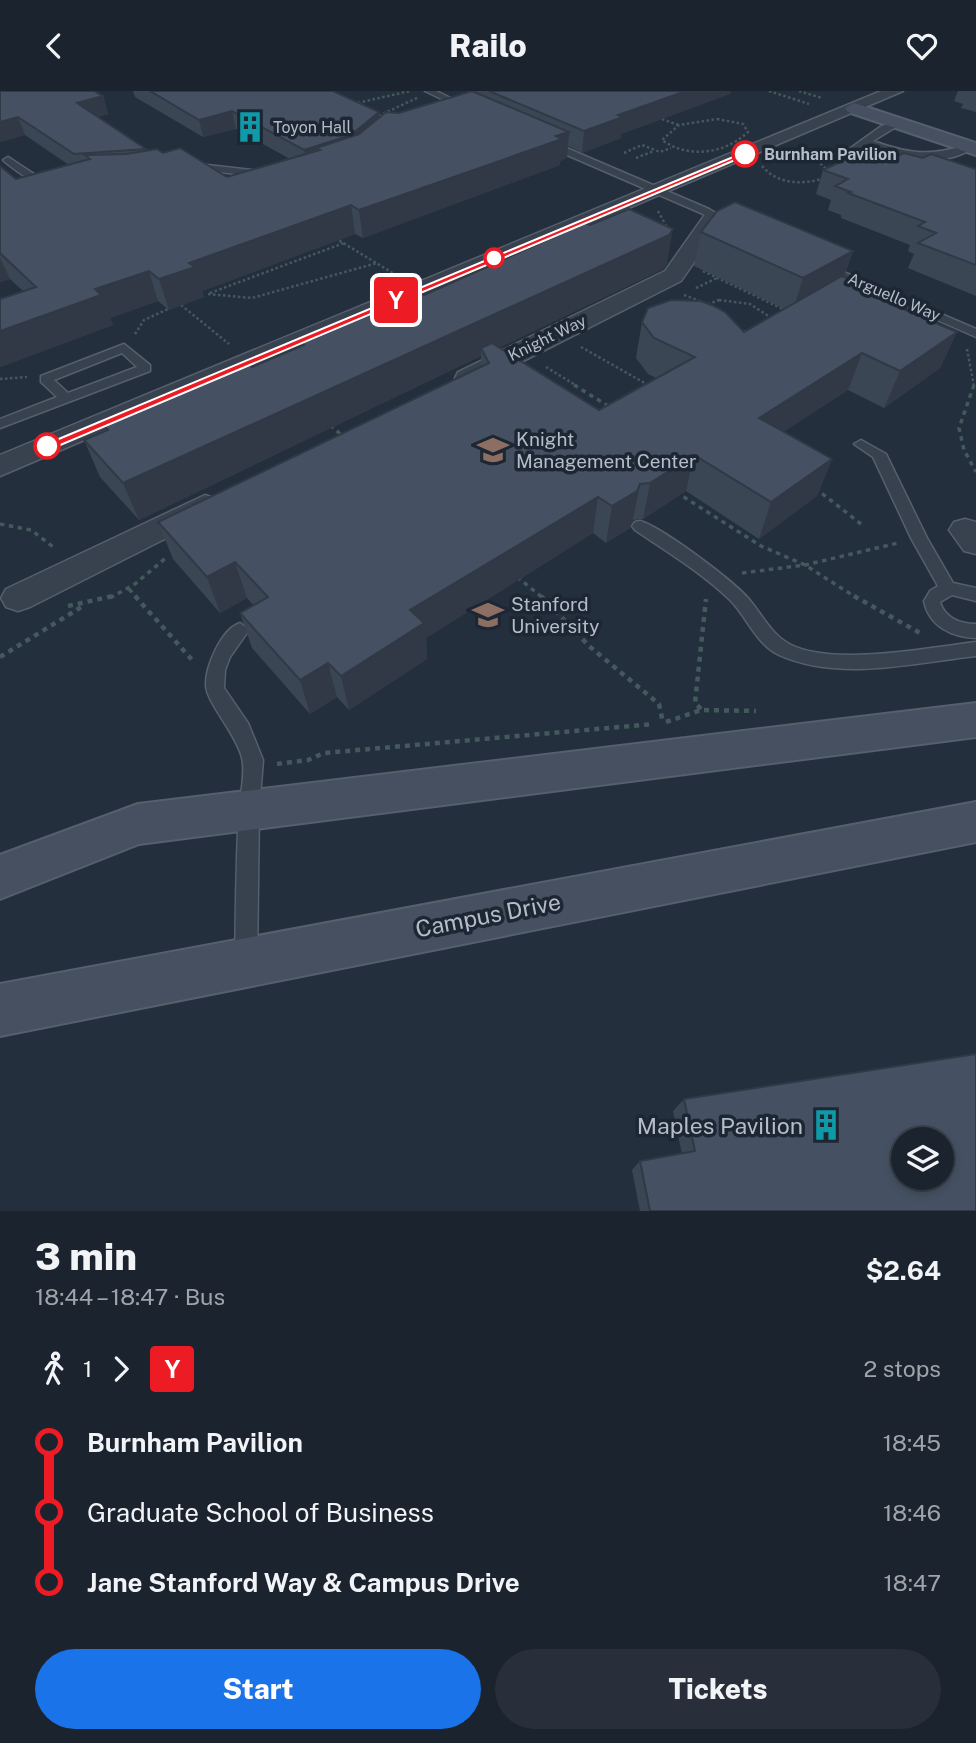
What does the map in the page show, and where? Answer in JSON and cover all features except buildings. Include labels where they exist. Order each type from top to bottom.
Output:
[{"type":"street","points":[[0,466],[655,197],[895,91]]},
{"type":"street","points":[[854,109],[973,148]]},
{"type":"street","name":"Knight Way","points":[[445,389],[673,276],[720,225]]},
{"type":"street","points":[[18,598],[233,492]]},
{"type":"street","points":[[0,877],[138,824],[976,720]]},
{"type":"street","name":"Campus Drive","points":[[0,1010],[976,822]]},
{"type":"lane","points":[[433,93],[478,113]]},
{"type":"lane","points":[[449,113],[467,108]]},
{"type":"lane","points":[[896,123],[852,150],[895,165],[911,157]]},
{"type":"lane","points":[[541,141],[655,197],[705,211],[720,225]]},
{"type":"lane","points":[[867,142],[911,157],[956,154],[973,148]]},
{"type":"lane","points":[[8,160],[35,179],[63,180]]},
{"type":"lane","points":[[181,167],[193,165],[280,177]]},
{"type":"lane","name":"Arguello Way","points":[[809,260],[976,333]]},
{"type":"lane","points":[[0,424],[146,368],[124,348],[46,379],[65,398]]},
{"type":"lane","points":[[861,444],[879,454],[919,538],[948,589]]},
{"type":"lane","points":[[640,526],[729,590],[749,610],[766,637],[785,650],[828,662],[976,649]]},
{"type":"lane","points":[[976,595],[948,589],[940,591],[932,601],[937,615],[952,627],[976,631]]},
{"type":"lane","points":[[240,630],[222,654],[216,670],[215,689],[241,729],[253,760],[249,810],[246,961]]},
{"type":"path","points":[[356,110],[346,105],[410,91]]},
{"type":"path","points":[[769,91],[820,107]]},
{"type":"path","points":[[370,120],[433,93]]},
{"type":"path","points":[[662,119],[679,125],[717,119],[743,124],[748,132],[743,139],[720,148],[687,151],[672,148],[662,140],[679,125]]},
{"type":"path","points":[[624,153],[642,145],[660,152],[672,148]]},
{"type":"path","points":[[636,158],[654,150]]},
{"type":"path","points":[[764,161],[764,170],[776,178],[798,182],[826,179],[830,171],[822,163],[785,155]]},
{"type":"path","points":[[655,197],[684,262]]},
{"type":"path","points":[[655,226],[720,225]]},
{"type":"path","points":[[332,236],[397,275]]},
{"type":"path","points":[[203,296],[344,243]]},
{"type":"path","points":[[208,294],[252,298],[301,283],[340,276],[377,263]]},
{"type":"path","points":[[717,278],[683,295],[709,304],[719,300],[747,303],[765,310],[776,321],[786,321]]},
{"type":"path","points":[[709,304],[707,310],[714,318],[740,330],[768,332],[775,329],[776,321]]},
{"type":"path","points":[[181,305],[234,349]]},
{"type":"path","points":[[129,339],[145,320],[168,309]]},
{"type":"path","points":[[962,326],[974,372],[973,392],[962,412],[958,432],[962,449],[976,472]]},
{"type":"path","points":[[592,341],[580,347],[652,388]]},
{"type":"path","points":[[543,365],[556,359]]},
{"type":"path","points":[[0,379],[30,377]]},
{"type":"path","points":[[324,421],[355,446]]},
{"type":"path","points":[[807,484],[861,524]]},
{"type":"path","points":[[673,490],[761,546],[804,565],[896,622],[928,637]]},
{"type":"path","points":[[0,524],[27,527],[50,540],[57,549],[60,577]]},
{"type":"path","points":[[734,574],[804,565],[919,538]]},
{"type":"path","points":[[167,556],[153,572],[129,589],[200,669],[216,670]]},
{"type":"path","points":[[508,570],[549,603],[589,646],[659,704],[663,723]]},
{"type":"path","points":[[701,710],[695,703],[695,687],[704,603],[709,592]]},
{"type":"path","points":[[0,657],[83,606]]},
{"type":"path","points":[[276,765],[308,760],[324,753],[663,723],[682,719],[701,710],[758,712]]},
{"type":"bus line","name":"Y","points":[[47,446],[745,154]]},
{"type":"place","name":"Toyon Hall","points":[[250,127]]},
{"type":"place","name":"Burnham Pavilion","points":[[745,154]]},
{"type":"place","name":"Knight Management Center","points":[[493,450]]},
{"type":"place","name":"Stanford University","points":[[488,615]]},
{"type":"place","name":"Maples Pavilion","points":[[826,1125]]}]
